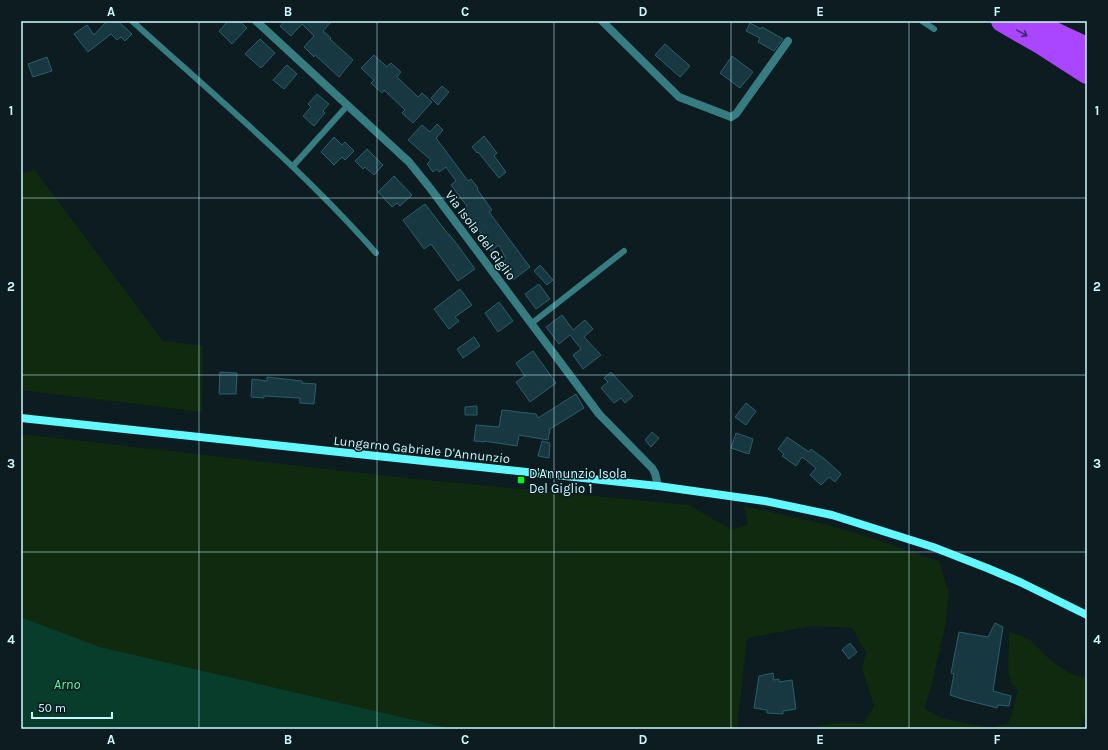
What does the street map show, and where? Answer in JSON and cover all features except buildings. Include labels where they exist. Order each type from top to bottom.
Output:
[{"type":"highway","points":[[1002,21],[1042,44],[1087,73]]},
{"type":"highway","points":[[1031,21],[1087,48]]},
{"type":"highway","points":[[1042,44],[1087,62]]},
{"type":"main road","name":"Lungarno Gabriele D'Annunzio","points":[[21,418],[658,486],[765,500],[832,515],[934,547],[1020,582],[1087,615]]},
{"type":"street","name":"Via Isola del Giglio","points":[[256,21],[409,162],[532,323],[599,414],[652,468],[655,473],[658,486]]},
{"type":"street","points":[[602,21],[679,96],[731,117],[736,114],[788,41]]},
{"type":"lane","points":[[132,21],[293,166],[349,222],[376,253]]},
{"type":"lane","points":[[922,21],[934,29]]},
{"type":"lane","points":[[293,166],[347,106]]},
{"type":"lane","points":[[532,323],[624,251]]},
{"type":"shaded area","points":[[34,169],[163,341],[203,346],[202,412],[21,390],[21,175]]},
{"type":"shaded area","points":[[21,434],[406,478],[689,505],[732,529],[748,525],[744,506],[825,524],[866,536],[939,561],[949,593],[945,627],[931,688],[924,708],[941,718],[991,728],[1009,723],[1018,690],[1011,683],[1008,670],[1009,631],[1029,639],[1050,660],[1071,674],[1087,678],[1087,711],[1080,729],[815,729],[820,726],[832,724],[864,723],[874,706],[862,669],[866,652],[852,628],[813,626],[747,638],[737,729],[453,729],[100,647],[21,617]]},
{"type":"water","name":"Arno","points":[[21,617],[100,647],[453,729],[21,729]]},
{"type":"place","name":"D'Annunzio Isola Del Giglio 1","points":[[521,480]]}]
